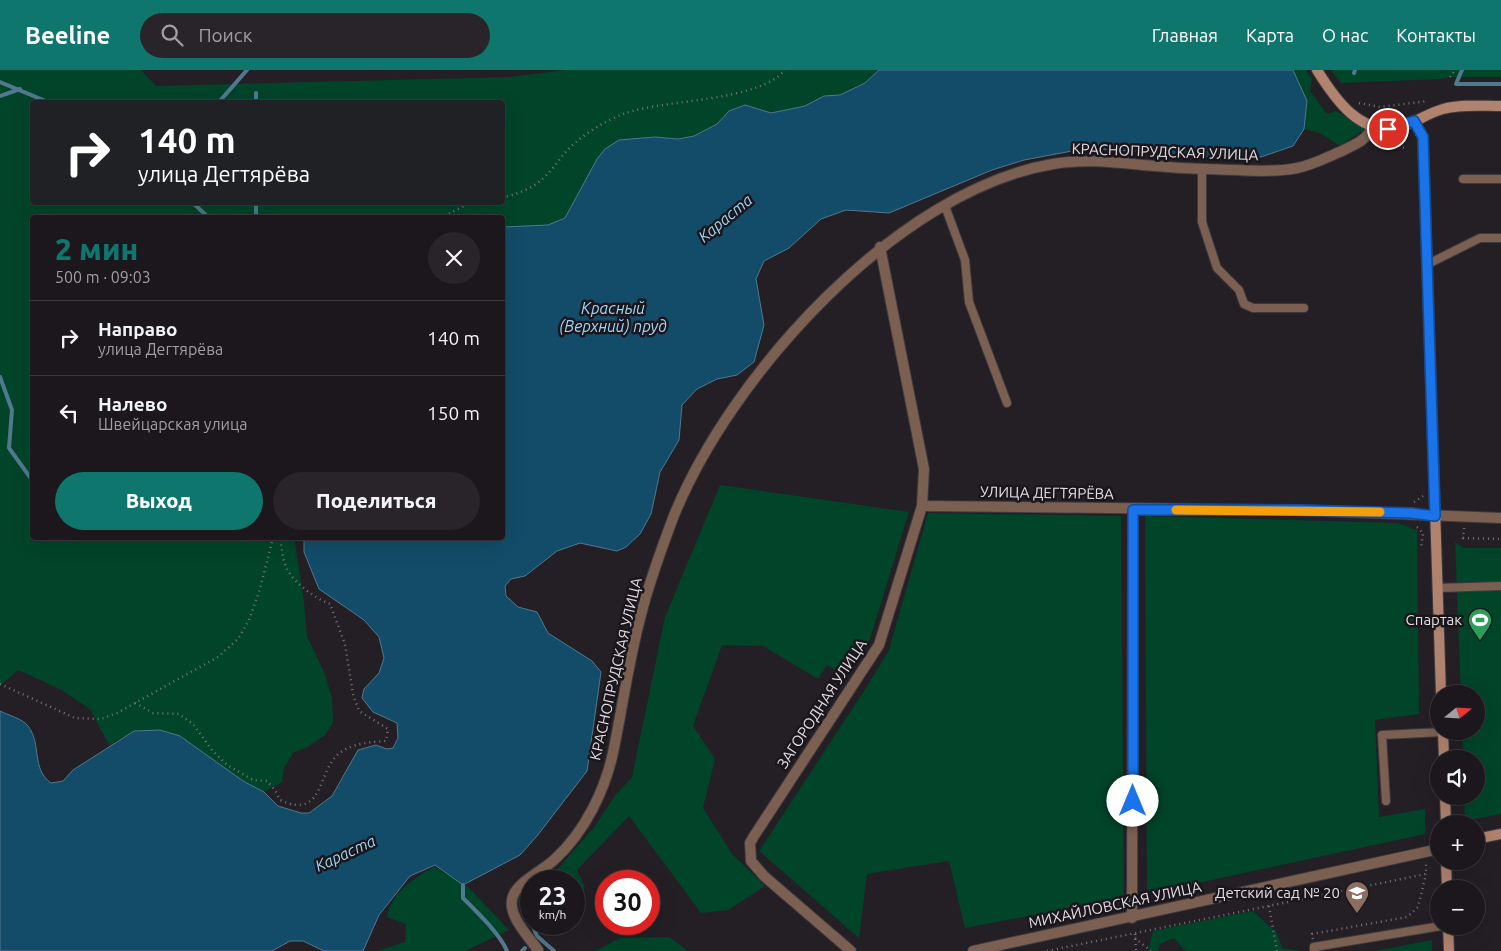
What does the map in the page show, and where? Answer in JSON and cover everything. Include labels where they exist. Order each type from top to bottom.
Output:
[{"type":"street","points":[[1317,70],[1344,108],[1373,127],[1388,129],[1444,109],[1501,106]]},
{"type":"street","points":[[1414,121],[1423,137],[1441,685]]},
{"type":"street","points":[[1365,140],[1373,127]]},
{"type":"street","name":"КРАСНОПРУДСКАЯ УЛИЦА","points":[[538,950],[516,918],[512,906],[513,896],[556,859],[580,830],[603,790],[612,762],[638,625],[650,581],[674,516],[702,455],[730,411],[822,301],[880,247],[944,206],[972,191],[1004,178],[1053,164],[1118,162],[1202,169],[1261,171],[1296,169],[1365,140]]},
{"type":"street","name":"ЗАГОРОДНАЯ УЛИЦА","points":[[850,951],[764,876],[752,861],[750,843],[879,645],[922,506],[924,469],[880,247]]},
{"type":"street","name":"УЛИЦА ДЕГТЯРЁВА","points":[[922,506],[1133,510],[1298,510],[1501,518]]},
{"type":"street","points":[[1132,918],[1133,510]]},
{"type":"street","points":[[1485,837],[1501,834]]},
{"type":"street","name":"МИХАЙЛОВСКАЯ УЛИЦА","points":[[973,951],[1132,918],[1430,851]]},
{"type":"street","points":[[1445,935],[1449,951]]},
{"type":"lane","points":[[1202,169],[1202,222],[1217,268],[1239,290],[1244,304],[1253,308],[1304,308]]},
{"type":"lane","points":[[1463,179],[1501,179]]},
{"type":"lane","points":[[944,206],[965,260],[968,302],[1007,403]]},
{"type":"lane","points":[[1428,264],[1480,238],[1501,238]]},
{"type":"lane","points":[[1438,588],[1501,586]]},
{"type":"lane","points":[[1386,801],[1382,735],[1430,733]]},
{"type":"lane","points":[[1314,951],[1314,947],[1430,928]]},
{"type":"path","points":[[505,197],[529,188],[541,180],[564,154],[606,122],[646,108],[750,90],[771,82],[785,70]]},
{"type":"path","points":[[1450,77],[1455,70]]},
{"type":"path","points":[[1354,100],[1361,105],[1380,107],[1423,102]]},
{"type":"path","points":[[1365,140],[1386,141],[1405,148]]},
{"type":"path","points":[[446,215],[466,205]]},
{"type":"path","points":[[0,684],[75,718],[101,719],[135,703],[218,657],[238,639],[249,620],[259,592],[272,540]]},
{"type":"path","points":[[135,703],[154,713],[179,714],[193,724],[212,750],[227,765],[253,780],[267,781],[275,790],[280,800],[289,804],[299,805],[310,801],[317,794],[330,763],[340,752],[359,744],[386,741],[388,729],[359,711],[353,694],[345,644],[330,604],[318,599],[288,570],[280,540]]},
{"type":"path","points":[[1312,934],[1407,917],[1418,907],[1426,874],[1426,863]]},
{"type":"path","points":[[1047,951],[1426,874]]},
{"type":"path","points":[[1269,906],[1277,951]]},
{"type":"path","points":[[1132,918],[1136,951]]},
{"type":"path","points":[[1135,938],[1151,951]]},
{"type":"green space","points":[[0,70],[141,70],[156,86],[509,77],[566,70],[879,70],[865,83],[840,95],[824,96],[805,106],[771,113],[745,105],[729,111],[717,124],[694,136],[678,139],[655,137],[619,140],[565,218],[548,225],[505,227],[505,215],[30,215],[30,540],[296,540],[295,543],[307,636],[324,672],[332,698],[333,723],[325,735],[308,747],[294,752],[284,768],[282,782],[264,792],[243,781],[180,736],[134,731],[109,745],[90,709],[60,689],[18,670],[0,686]]},
{"type":"green space","points":[[1293,70],[1306,70],[1312,80],[1310,91],[1327,114],[1336,111],[1365,129],[1340,146],[1320,133],[1304,129],[1307,108]]},
{"type":"green space","points":[[1331,70],[1501,70],[1501,77],[1450,77],[1442,79],[1341,83]]},
{"type":"green space","points":[[720,485],[909,512],[869,642],[844,675],[827,665],[818,679],[763,646],[722,645],[693,726],[715,759],[703,808],[732,854],[765,886],[728,910],[701,913],[629,816],[577,870],[557,870],[595,826],[614,797],[632,777],[665,617]]},
{"type":"green space","points":[[928,513],[1121,516],[1124,898],[965,928],[949,861],[867,874],[859,938],[759,851],[889,650]]},
{"type":"green space","points":[[1145,516],[1397,523],[1417,530],[1419,714],[1375,720],[1379,817],[1425,809],[1425,834],[1147,894]]},
{"type":"green space","name":"Спартак","points":[[1455,542],[1463,548],[1501,548],[1501,814],[1485,817],[1485,815],[1465,815],[1464,805],[1485,805],[1485,750],[1463,750],[1462,740],[1485,740],[1485,685],[1461,685]]},
{"type":"green space","points":[[434,867],[468,887],[509,930],[465,951],[378,951],[405,942],[406,924],[387,917],[390,908],[405,887]]},
{"type":"green space","points":[[1253,911],[1277,933],[1282,948],[1301,951],[1185,951],[1174,938],[1160,944],[1158,951],[1148,951],[1153,931]]},
{"type":"green space","points":[[669,937],[688,951],[595,951],[620,938]]},
{"type":"green space","points":[[1432,940],[1432,951],[1375,951]]},
{"type":"water","name":"Красный (Верхний) пруд","points":[[879,70],[1293,70],[1307,101],[1304,129],[1293,146],[1261,157],[1227,158],[1088,148],[1024,160],[992,170],[889,213],[846,210],[821,219],[789,248],[764,261],[756,279],[764,325],[754,362],[737,375],[717,379],[697,389],[682,405],[679,440],[660,472],[651,514],[640,534],[626,547],[617,551],[580,543],[557,551],[525,576],[511,579],[505,586],[506,596],[518,607],[537,612],[548,633],[592,661],[601,672],[587,771],[520,855],[463,885],[435,865],[410,876],[379,915],[363,951],[324,951],[303,941],[290,941],[272,951],[0,951],[0,711],[19,719],[28,726],[35,741],[41,771],[51,783],[63,781],[73,770],[134,731],[160,730],[180,736],[243,781],[264,792],[278,806],[301,813],[309,813],[332,796],[358,750],[376,745],[387,749],[393,748],[398,738],[397,723],[373,712],[362,698],[364,689],[379,673],[384,658],[379,637],[364,620],[319,589],[304,552],[304,540],[505,540],[505,227],[548,225],[565,218],[597,159],[605,149],[619,140],[655,137],[678,139],[694,136],[717,124],[729,111],[745,105],[771,113],[805,106],[824,96],[840,95],[865,83]]},
{"type":"waterway","points":[[221,100],[247,70]]},
{"type":"waterway","points":[[1462,70],[1456,84],[1501,84]]},
{"type":"waterway","points":[[0,82],[43,100]]},
{"type":"waterway","points":[[0,96],[20,89]]},
{"type":"waterway","points":[[256,93],[256,100]]},
{"type":"waterway","points":[[195,205],[206,215]]},
{"type":"waterway","points":[[256,205],[256,215]]},
{"type":"waterway","points":[[0,377],[12,410],[9,448],[30,477]]},
{"type":"waterway","points":[[463,885],[463,898],[494,930],[507,951]]},
{"type":"waterway","points":[[537,935],[554,951]]},
{"type":"waterway","points":[[522,951],[525,948]]},
{"type":"slow traffic","points":[[1176,510],[1380,512]]},
{"type":"place","name":"Спартак","points":[[1480,641]]},
{"type":"place","name":"Детский сад № 20","points":[[1357,914]]},
{"type":"route","points":[[1133,801],[1133,510],[1298,510],[1411,513],[1435,516],[1423,137],[1414,121],[1388,129]]},
{"type":"water label","name":"Караста","points":[[725,218]]},
{"type":"water label","name":"Караста","points":[[345,853]]}]
